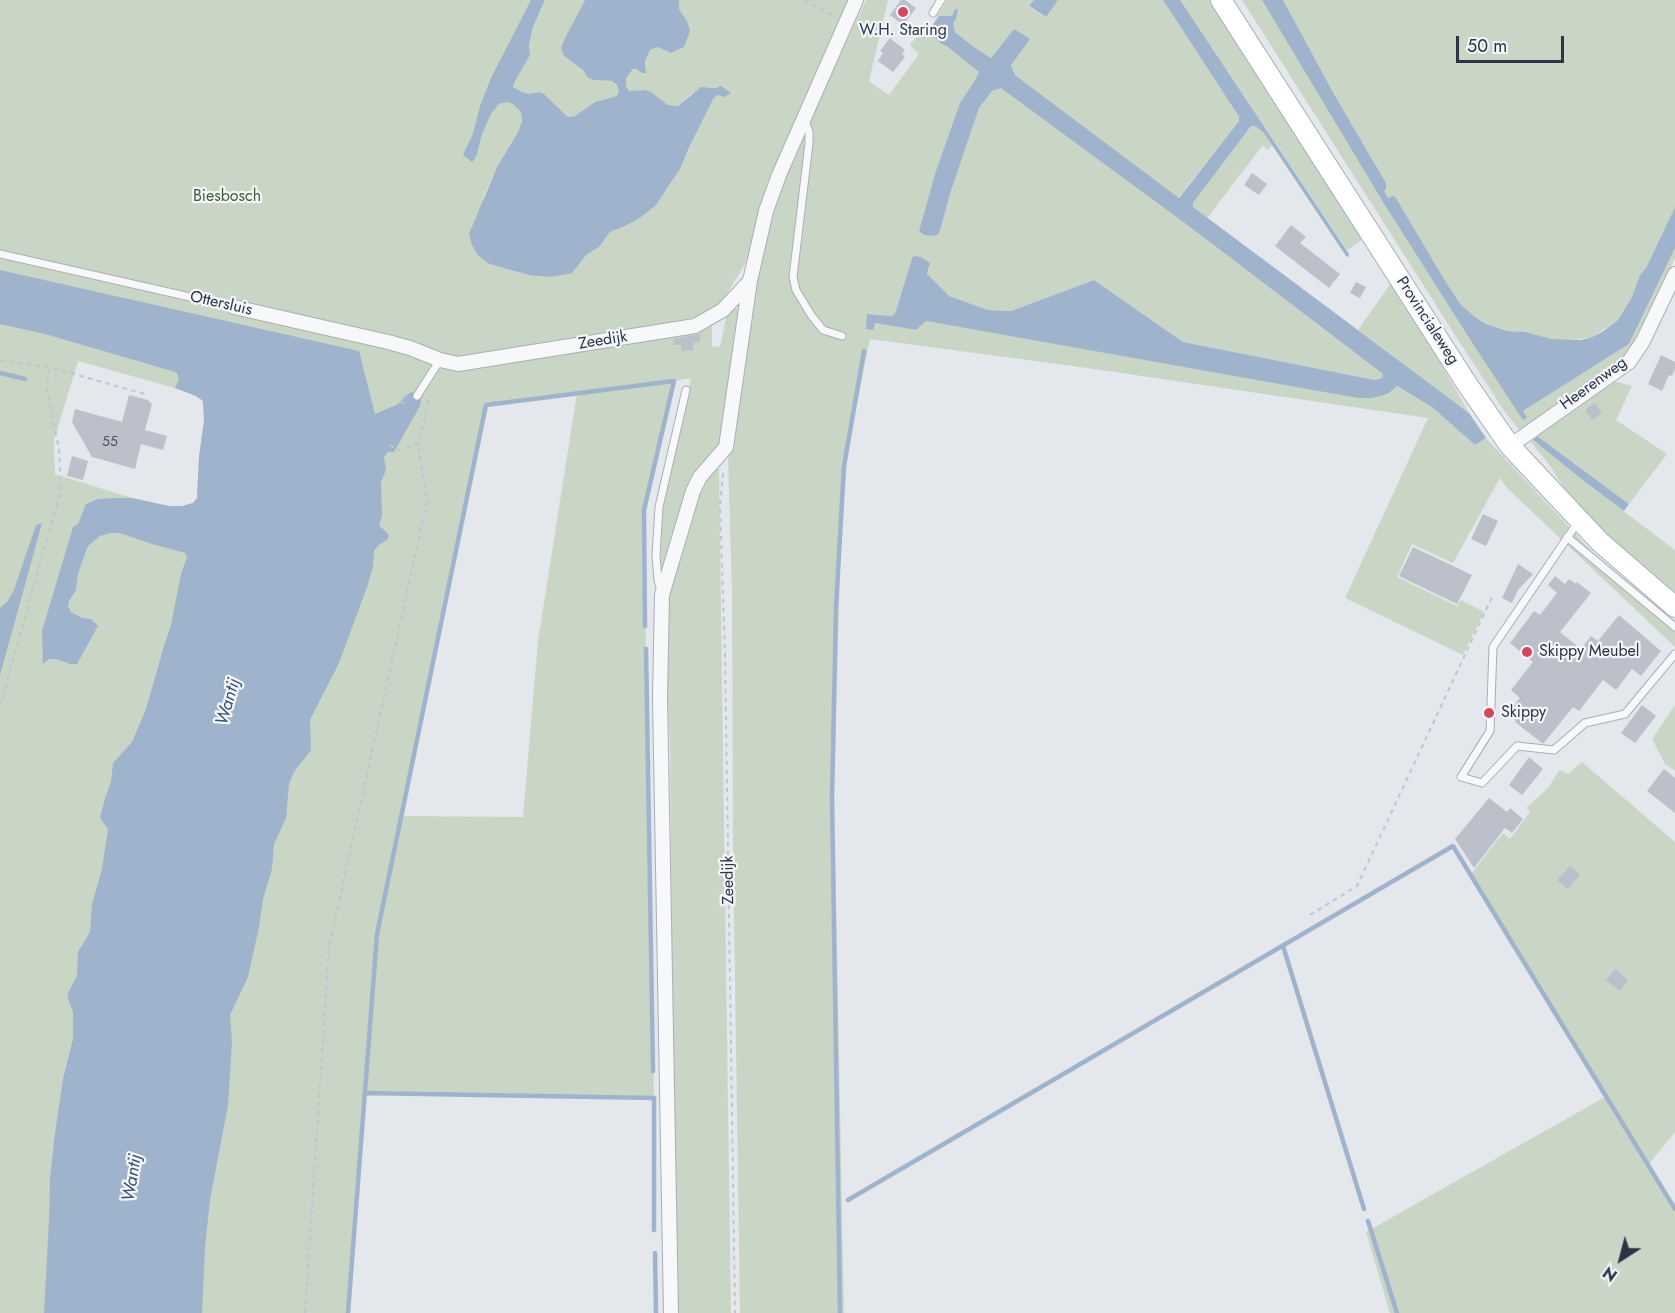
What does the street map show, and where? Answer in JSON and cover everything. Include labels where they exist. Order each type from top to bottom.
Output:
[{"type":"main road","name":"Provincialeweg","points":[[1221,0],[1467,384],[1510,446],[1600,542],[1627,577],[1665,605]]},
{"type":"street","points":[[671,1313],[661,708],[662,595],[693,491],[700,477],[726,447],[750,281],[766,210],[856,0]]},
{"type":"street","name":"Heerenweg","points":[[1510,446],[1629,362],[1643,341],[1675,274]]},
{"type":"street","name":"Zeedijk","points":[[440,360],[458,364],[695,326],[723,310],[750,281]]},
{"type":"street","name":"Ottersluis","points":[[234,307],[388,342],[440,360]]},
{"type":"lane","points":[[933,13],[941,0]]},
{"type":"lane","points":[[804,118],[809,132],[809,143],[793,277],[796,290],[823,330],[842,336]]},
{"type":"lane","name":"Ottersluis","points":[[0,254],[234,307]]},
{"type":"lane","points":[[417,396],[440,360]]},
{"type":"lane","points":[[662,595],[656,555],[659,507],[686,390]]},
{"type":"lane","points":[[1579,520],[1493,647],[1490,732],[1461,777],[1482,783],[1517,746],[1554,750],[1585,723],[1624,714],[1675,654]]},
{"type":"lane","points":[[1568,537],[1627,577]]},
{"type":"lane","points":[[1665,605],[1675,627]]},
{"type":"path","points":[[804,0],[846,21]]},
{"type":"path","points":[[0,360],[49,367],[145,394]]},
{"type":"path","points":[[0,706],[61,490],[59,449],[47,390],[49,367]]},
{"type":"path","points":[[305,1313],[329,947],[427,502],[418,444],[428,409],[429,377]]},
{"type":"path","points":[[390,445],[398,450],[418,444]]},
{"type":"path","name":"Zeedijk","points":[[726,447],[720,506],[725,655],[735,1313]]},
{"type":"path","points":[[1310,915],[1357,886],[1492,597]]},
{"type":"green space","name":"Biesbosch","points":[[0,0],[532,0],[503,55],[482,134],[491,114],[499,104],[508,102],[521,112],[522,121],[518,132],[497,167],[483,198],[489,264],[529,275],[586,255],[599,247],[610,232],[627,225],[658,202],[680,169],[707,110],[718,95],[716,88],[707,87],[691,94],[678,106],[668,105],[645,90],[629,91],[626,86],[626,78],[633,69],[642,73],[646,69],[645,61],[650,50],[656,47],[671,53],[687,21],[679,9],[679,0],[851,0],[766,198],[745,264],[722,302],[697,317],[462,359],[420,347],[434,363],[656,337],[712,326],[712,346],[720,347],[727,313],[734,308],[740,309],[722,437],[662,578],[660,534],[663,506],[691,378],[674,381],[644,510],[654,1098],[365,1093],[348,1313],[0,1313]],"holes":[[[78,361],[175,388],[203,401],[204,420],[197,498],[193,503],[169,506],[132,498],[55,474],[54,440]],[[577,393],[538,641],[523,817],[402,816],[486,405]]]},
{"type":"green space","points":[[545,0],[585,0],[567,34],[564,56],[583,70],[588,78],[612,81],[617,85],[619,91],[617,96],[595,102],[575,116],[568,117],[544,94],[540,92],[529,94],[513,88],[530,55],[529,45],[533,27]]},
{"type":"green space","points":[[866,0],[888,0],[869,81],[889,95],[919,54],[910,45],[923,29],[979,72],[960,103],[919,231],[924,235],[939,234],[979,108],[992,91],[1001,87],[1383,374],[1382,378],[1375,380],[1183,342],[1094,280],[1011,311],[988,310],[949,296],[927,274],[930,266],[912,258],[895,314],[891,316],[867,314],[875,323],[916,330],[925,321],[1388,395],[1396,386],[1433,408],[1475,445],[1486,438],[1594,554],[1675,621],[1675,647],[1506,487],[1500,478],[1453,563],[1412,544],[1397,577],[1457,606],[1461,600],[1484,612],[1463,655],[1345,598],[1428,418],[870,339],[849,441],[841,528],[834,797],[844,1313],[740,1313],[733,849],[732,593],[728,460],[740,371],[763,242],[773,205],[803,134]]},
{"type":"green space","points":[[947,0],[1034,0],[1029,7],[1045,17],[1058,0],[1163,0],[1239,116],[1239,121],[1178,198],[1015,75],[1011,65],[1017,55],[1014,29],[991,58],[955,32],[953,12],[952,16],[939,16],[935,19]]},
{"type":"green space","points":[[1180,0],[1211,0],[1363,239],[1347,250]]},
{"type":"green space","points":[[1242,0],[1262,0],[1384,201],[1523,411],[1629,344],[1675,248],[1675,258],[1627,361],[1522,433],[1505,412],[1455,335]]},
{"type":"green space","points":[[1283,0],[1675,0],[1675,207],[1646,268],[1640,275],[1631,299],[1618,320],[1592,337],[1570,340],[1507,331],[1486,324],[1468,312],[1444,279],[1396,198],[1388,198],[1374,162]]},
{"type":"green space","points":[[1251,126],[1263,132],[1272,145],[1267,150],[1263,145],[1207,218],[1193,207],[1193,203]]},
{"type":"green space","points":[[1391,283],[1424,334],[1469,413],[1358,330]]},
{"type":"green space","points":[[1614,381],[1632,386],[1616,420],[1667,454],[1629,504],[1537,436]]},
{"type":"green space","points":[[1533,440],[1675,550],[1675,597],[1576,508],[1551,467],[1530,441]]},
{"type":"green space","points":[[714,467],[719,469],[731,1313],[675,1313],[670,746],[665,604],[693,502]]},
{"type":"green space","points":[[1675,705],[1675,771],[1665,764],[1652,739]]},
{"type":"green space","points":[[1582,762],[1675,842],[1675,1132],[1647,1166],[1675,1213],[1675,1313],[1390,1313],[1366,1232],[1605,1097],[1471,874],[1503,833],[1510,839],[1530,812],[1526,808],[1547,789],[1560,770],[1568,774]]},
{"type":"water","points":[[531,0],[545,0],[533,27],[529,45],[530,55],[513,87],[529,94],[540,92],[544,94],[568,117],[575,116],[595,102],[617,96],[619,91],[617,85],[612,81],[588,78],[583,70],[564,56],[561,48],[585,0],[679,0],[679,9],[690,31],[684,47],[671,53],[657,47],[650,50],[645,61],[646,73],[633,69],[626,78],[629,91],[645,90],[668,105],[678,106],[701,87],[721,86],[731,93],[725,97],[718,95],[713,99],[680,169],[656,205],[641,217],[610,232],[599,247],[586,255],[572,273],[550,277],[529,275],[489,264],[478,255],[469,234],[497,167],[518,132],[522,121],[521,112],[508,102],[499,104],[491,114],[482,134],[476,157],[472,162],[463,155],[473,134],[480,106],[491,78]]},
{"type":"water","points":[[1034,0],[1058,0],[1046,17],[1029,6]]},
{"type":"water","points":[[1163,0],[1180,0],[1349,254],[1348,257],[1346,256],[1263,132],[1255,126],[1251,126],[1193,203],[1193,207],[1469,413],[1486,438],[1475,445],[1433,408],[1397,386],[1388,394],[1358,398],[926,321],[916,330],[875,323],[873,330],[866,329],[867,314],[891,316],[895,314],[914,256],[921,257],[930,263],[927,274],[949,296],[988,310],[1011,311],[1094,280],[1183,342],[1375,380],[1382,378],[1383,374],[1194,230],[1001,88],[992,91],[979,108],[939,234],[924,235],[919,231],[936,171],[960,103],[979,72],[940,43],[928,31],[939,16],[952,16],[955,9],[958,9],[953,23],[955,32],[991,58],[1014,29],[1030,39],[1011,65],[1015,75],[1179,198],[1239,121],[1239,116]]},
{"type":"water","points":[[1262,0],[1283,0],[1386,183],[1384,191],[1388,198],[1393,196],[1396,198],[1461,305],[1486,324],[1507,331],[1525,332],[1552,339],[1581,340],[1602,332],[1618,320],[1631,299],[1640,275],[1646,268],[1675,207],[1675,248],[1629,344],[1523,411],[1527,418],[1523,420],[1383,202]]},
{"type":"water","name":"Wantij","points":[[0,270],[359,351],[375,414],[398,404],[412,392],[421,400],[420,406],[394,452],[388,452],[384,457],[386,470],[381,482],[382,516],[379,525],[389,535],[387,540],[374,551],[373,567],[367,587],[339,663],[310,720],[311,750],[294,772],[289,784],[286,818],[274,844],[272,869],[263,899],[248,977],[230,1015],[232,1042],[228,1105],[210,1200],[202,1313],[44,1313],[50,1179],[63,1079],[73,1039],[73,1012],[68,993],[77,976],[78,952],[90,932],[92,904],[102,869],[108,829],[100,818],[111,782],[113,763],[132,742],[146,709],[171,625],[181,574],[187,557],[185,553],[120,533],[100,536],[88,546],[78,573],[76,590],[68,606],[71,612],[82,618],[91,619],[98,626],[77,664],[49,659],[43,664],[42,631],[73,527],[78,524],[86,504],[97,499],[132,498],[169,506],[182,506],[193,503],[197,498],[204,420],[203,401],[175,388],[179,379],[177,373],[172,371],[45,334],[0,324]]},
{"type":"water","points":[[1537,436],[1629,504],[1624,511],[1533,440]]},
{"type":"water","points":[[42,523],[0,675],[0,608],[7,602],[14,590],[36,525]]},
{"type":"building","name":"W.H. Staring","points":[[901,0],[905,0],[916,8],[903,25],[890,15]]},
{"type":"building","points":[[890,38],[905,50],[902,54],[905,57],[893,72],[878,61],[883,53],[880,51]]},
{"type":"building","points":[[1252,173],[1267,184],[1259,195],[1244,185]]},
{"type":"building","points":[[1291,225],[1306,237],[1300,243],[1340,274],[1329,288],[1275,246]]},
{"type":"building","points":[[1356,282],[1366,287],[1360,298],[1350,293]]},
{"type":"building","points":[[700,334],[700,342],[693,343],[693,350],[681,351],[681,345],[674,345],[673,339]]},
{"type":"building","points":[[1661,355],[1675,362],[1672,376],[1669,375],[1662,391],[1648,384]]},
{"type":"building","points":[[129,395],[148,400],[152,404],[145,430],[167,436],[163,450],[141,444],[135,469],[92,457],[72,422],[75,409],[122,422]]},
{"type":"building","points":[[1595,403],[1602,413],[1592,420],[1585,410]]},
{"type":"building","points":[[72,456],[88,461],[83,480],[67,476]]},
{"type":"building","points":[[1483,514],[1498,521],[1486,546],[1471,539]]},
{"type":"building","points":[[1413,547],[1472,575],[1457,604],[1399,576]]},
{"type":"building","points":[[1518,564],[1533,574],[1518,590],[1512,603],[1502,598]]},
{"type":"building","points":[[1555,576],[1565,584],[1569,579],[1576,584],[1577,582],[1591,593],[1560,632],[1581,649],[1591,636],[1598,641],[1619,615],[1661,651],[1641,676],[1632,669],[1616,690],[1603,680],[1579,711],[1573,707],[1542,743],[1513,718],[1516,713],[1511,709],[1520,698],[1511,690],[1533,662],[1510,643],[1534,611],[1540,615],[1557,593],[1548,585]]},
{"type":"building","points":[[1642,705],[1656,716],[1635,743],[1621,733]]},
{"type":"building","points":[[1529,757],[1543,769],[1522,795],[1509,785]]},
{"type":"building","points":[[1664,769],[1675,778],[1675,813],[1647,791]]},
{"type":"building","points":[[1489,798],[1507,812],[1510,808],[1523,819],[1512,833],[1505,828],[1474,868],[1455,839]]},
{"type":"building","points":[[1570,866],[1580,875],[1568,889],[1557,880]]},
{"type":"building","points":[[1615,969],[1628,980],[1620,991],[1606,980]]},
{"type":"waterway","points":[[840,1313],[832,798],[836,607],[844,466],[864,351]]},
{"type":"waterway","points":[[0,373],[25,379]]},
{"type":"waterway","points":[[348,1313],[377,934],[486,405],[674,381],[644,510],[645,626]]},
{"type":"waterway","points":[[646,649],[653,1071]]},
{"type":"waterway","points":[[848,1200],[1453,846],[1675,1209]]},
{"type":"waterway","points":[[1283,946],[1364,1209]]},
{"type":"waterway","points":[[365,1093],[654,1098],[654,1230]]},
{"type":"waterway","points":[[1368,1221],[1397,1313]]},
{"type":"waterway","points":[[655,1253],[656,1313]]},
{"type":"place","name":"W.H. Staring","points":[[903,12]]},
{"type":"place","name":"Skippy Meubel","points":[[1527,652]]},
{"type":"place","name":"Skippy","points":[[1489,713]]}]
